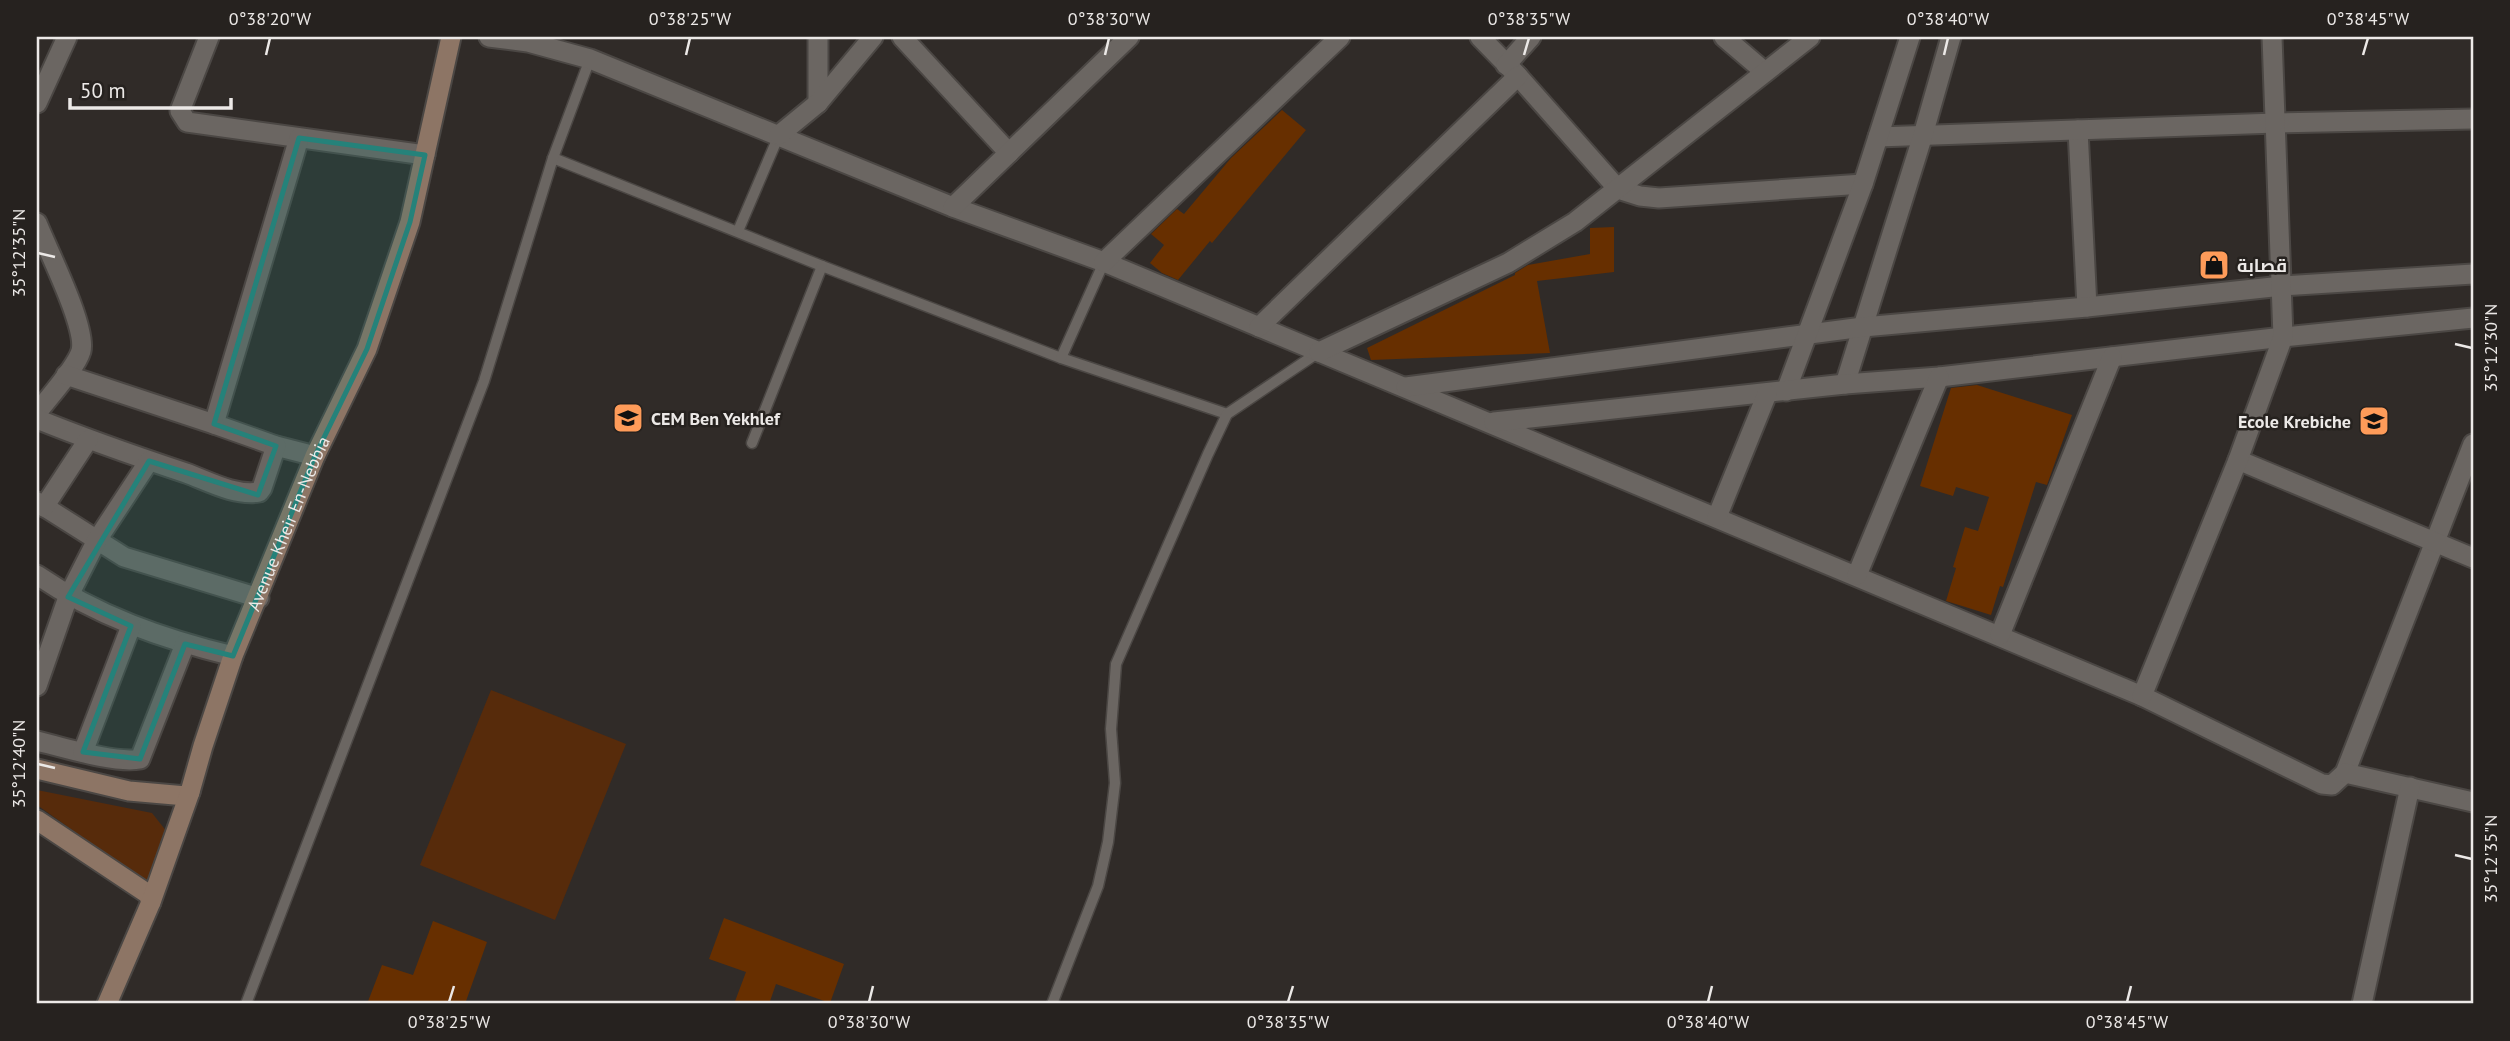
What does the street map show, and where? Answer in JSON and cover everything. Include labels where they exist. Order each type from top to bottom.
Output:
[{"type":"main road","name":"Avenue Kheir En-Nebbia","points":[[107,1004],[152,902],[233,656],[315,456],[367,349],[410,222],[451,37]]},
{"type":"main road","points":[[37,769],[129,791],[187,796],[190,792]]},
{"type":"main road","points":[[37,820],[148,894],[152,902]]},
{"type":"street","points":[[37,103],[67,37]]},
{"type":"street","points":[[209,37],[180,111],[182,118],[193,124],[425,155]]},
{"type":"street","points":[[489,37],[528,42],[590,60],[953,207],[1104,262],[2000,635],[2142,696],[2322,784],[2332,785],[2345,773],[2473,444]]},
{"type":"street","points":[[818,37],[818,103]]},
{"type":"street","points":[[779,135],[818,103],[873,37]]},
{"type":"street","points":[[902,37],[1009,153]]},
{"type":"street","points":[[953,207],[1129,37]]},
{"type":"street","points":[[1104,262],[1340,37]]},
{"type":"street","points":[[1259,327],[1512,70],[1531,37]]},
{"type":"street","points":[[1724,37],[1765,72]]},
{"type":"street","points":[[1319,352],[1508,262],[1576,222],[1810,37]]},
{"type":"street","points":[[1717,517],[1808,333],[1863,184],[1910,37]]},
{"type":"street","points":[[1845,384],[1951,37]]},
{"type":"street","points":[[2142,696],[2238,460],[2283,337],[2272,37]]},
{"type":"street","points":[[1488,40],[1618,189],[1640,196],[1659,198],[1863,184]]},
{"type":"street","points":[[1878,137],[2473,120]]},
{"type":"street","points":[[2078,130],[2087,307]]},
{"type":"street","points":[[214,424],[299,138]]},
{"type":"street","points":[[37,413],[80,355],[81,336],[69,299],[39,239]]},
{"type":"street","points":[[1406,387],[1864,327],[2282,286],[2473,274]]},
{"type":"street","points":[[1490,423],[2473,318]]},
{"type":"street","points":[[2000,635],[2112,357]]},
{"type":"street","points":[[65,375],[276,446],[315,456]]},
{"type":"street","points":[[1857,575],[1939,377]]},
{"type":"street","points":[[37,419],[216,485],[255,493],[265,484],[276,446]]},
{"type":"street","points":[[88,440],[40,505],[124,557],[259,598]]},
{"type":"street","points":[[2238,460],[2473,558]]},
{"type":"street","points":[[37,687],[68,597],[97,540],[149,461]]},
{"type":"street","points":[[37,575],[68,597],[131,626],[233,656]]},
{"type":"street","points":[[83,752],[131,626]]},
{"type":"street","points":[[37,741],[128,760],[142,757],[185,644]]},
{"type":"street","points":[[2345,773],[2473,802]]},
{"type":"street","points":[[2362,1004],[2410,787]]},
{"type":"lane","points":[[246,1004],[484,381],[553,158],[590,60]]},
{"type":"lane","points":[[738,231],[779,135]]},
{"type":"lane","points":[[553,158],[1061,358],[1227,414]]},
{"type":"lane","points":[[1061,358],[1104,262]]},
{"type":"lane","points":[[752,443],[822,266]]},
{"type":"lane","points":[[1052,1004],[1098,886],[1108,842],[1115,783],[1111,729],[1116,664],[1227,414],[1319,352]]},
{"type":"highlighted area","points":[[299,138],[425,155],[410,222],[367,349],[315,456],[233,656],[185,644],[140,759],[83,752],[131,626],[68,597],[149,461],[258,495],[276,446],[214,424]]},
{"type":"shaded area","points":[[491,690],[626,744],[555,920],[420,865]]},
{"type":"shaded area","points":[[37,790],[152,813],[167,832],[147,883],[37,805]]},
{"type":"building","points":[[1282,110],[1306,130],[1178,280],[1162,273],[1150,263],[1164,245],[1151,234],[1177,209],[1184,214],[1231,158]]},
{"type":"building","points":[[1614,227],[1614,272],[1537,281],[1550,353],[1371,360],[1367,348],[1515,275],[1528,265],[1590,254],[1590,228]]},
{"type":"building","points":[[1977,385],[2072,415],[2047,485],[2036,482],[2003,587],[2000,586],[1991,615],[1946,601],[1965,527],[1978,531],[1989,497],[1956,487],[1953,496],[1920,486],[1951,388]]},
{"type":"building","points":[[724,918],[844,964],[830,1003],[776,984],[769,1004],[734,1004],[746,972],[709,959]]},
{"type":"building","points":[[433,921],[487,942],[465,1004],[367,1004],[382,965],[413,975]]},
{"type":"place","name":"قصابة","points":[[2214,265]]},
{"type":"place","name":"CEM Ben Yekhlef","points":[[628,418]]},
{"type":"place","name":"Ecole Krebiche","points":[[2374,421]]}]
